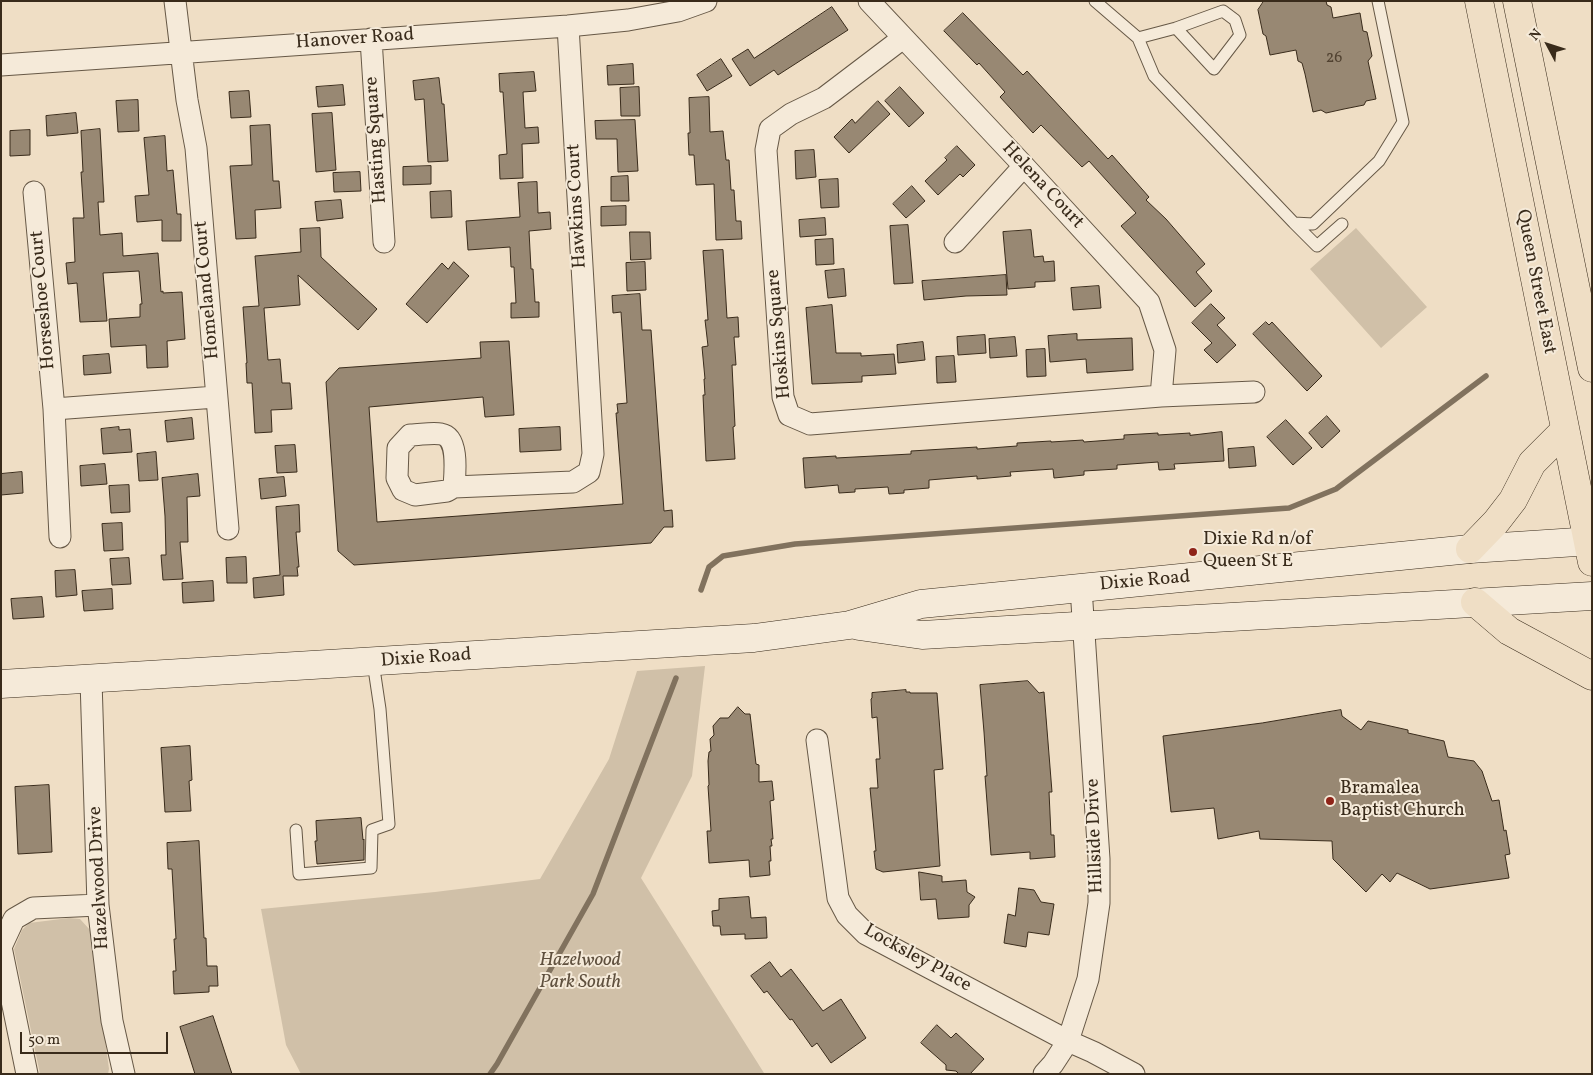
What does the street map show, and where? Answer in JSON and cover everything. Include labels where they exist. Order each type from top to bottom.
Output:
[{"type":"main road","name":"Queen Street East","points":[[1479,1],[1590,548]]},
{"type":"main road","name":"Queen Street East","points":[[1517,1],[1592,368]]},
{"type":"main road","points":[[1470,549],[1496,522],[1513,500],[1532,464],[1565,430]]},
{"type":"main road","name":"Dixie Road","points":[[1,684],[754,638],[850,625],[921,604],[1470,549],[1590,548]]},
{"type":"main road","name":"Dixie Road","points":[[850,625],[922,635],[1592,596]]},
{"type":"main road","points":[[1475,602],[1509,631],[1592,676]]},
{"type":"street","name":"Homeland Court","points":[[175,1],[187,100],[196,148],[228,529]]},
{"type":"street","name":"Hanover Road","points":[[1,65],[568,26],[628,20],[678,11],[706,1]]},
{"type":"street","name":"Helena Court","points":[[868,1],[1149,302],[1165,350],[1161,396]]},
{"type":"street","name":"Hawkins Court","points":[[454,487],[573,482],[589,472],[593,454],[568,26]]},
{"type":"street","name":"Hoskins Square","points":[[903,38],[824,98],[791,114],[770,129],[766,150],[783,397],[789,415],[810,424],[1161,396]]},
{"type":"street","name":"Hasting Square","points":[[371,39],[384,242]]},
{"type":"street","points":[[955,242],[1024,166]]},
{"type":"street","name":"Horseshoe Court","points":[[34,192],[54,408],[60,537]]},
{"type":"street","points":[[1161,396],[1254,392]]},
{"type":"street","points":[[54,408],[216,397]]},
{"type":"street","name":"Hillside Drive","points":[[1044,1074],[1068,1041],[1088,979],[1099,903],[1099,849],[1081,588]]},
{"type":"street","name":"Hazelwood Drive","points":[[91,680],[98,905],[112,1021],[124,1074]]},
{"type":"street","name":"Locksley Place","points":[[816,740],[838,898],[847,915],[866,934],[1134,1074]]},
{"type":"street","points":[[27,1074],[2,948],[4,940],[14,919],[33,908],[98,905]]},
{"type":"lane","points":[[1095,1],[1138,38],[1154,76],[1317,246],[1342,224]]},
{"type":"lane","points":[[1294,223],[1313,224],[1336,203],[1379,161],[1403,122],[1378,1]]},
{"type":"lane","points":[[1138,38],[1176,28],[1223,11],[1235,20],[1240,35],[1214,69],[1176,28]]},
{"type":"lane","points":[[296,830],[299,874],[371,868],[372,830],[389,824],[380,709],[373,662]]},
{"type":"green space","points":[[1356,228],[1427,307],[1381,348],[1310,269]]},
{"type":"green space","name":"Hazelwood Park South","points":[[705,666],[692,776],[641,878],[764,1073],[301,1074],[286,1045],[261,909],[435,892],[540,879],[609,759],[637,671]]},
{"type":"green space","points":[[69,918],[80,919],[90,930],[109,1069],[108,1074],[40,1074],[14,949],[22,930],[29,923]]},
{"type":"building","points":[[1264,1],[1326,1],[1327,5],[1331,7],[1333,18],[1360,13],[1363,31],[1367,32],[1372,56],[1368,61],[1376,99],[1366,101],[1364,105],[1326,113],[1321,110],[1313,112],[1302,63],[1298,61],[1296,50],[1270,55],[1258,10]]},
{"type":"building","points":[[832,7],[848,30],[778,75],[774,70],[750,86],[732,59],[748,49],[754,58]]},
{"type":"building","points":[[963,13],[1023,75],[1027,71],[1108,159],[1112,155],[1149,197],[1146,200],[1166,219],[1205,264],[1196,272],[1212,291],[1195,307],[1121,226],[1136,213],[1089,161],[1082,167],[1041,125],[1033,133],[1000,97],[1005,92],[979,63],[977,65],[944,31]]},
{"type":"building","points":[[721,59],[732,76],[707,91],[697,75]]},
{"type":"building","points":[[633,64],[634,84],[608,85],[607,66]]},
{"type":"building","points":[[534,72],[536,91],[523,92],[525,128],[538,127],[539,143],[522,144],[523,178],[500,179],[499,155],[507,154],[503,92],[500,92],[499,74]]},
{"type":"building","points":[[439,78],[442,104],[444,104],[448,161],[428,162],[424,99],[415,100],[413,81]]},
{"type":"building","points":[[343,85],[345,105],[318,107],[316,87]]},
{"type":"building","points":[[639,87],[640,116],[621,116],[620,88]]},
{"type":"building","points":[[900,87],[924,113],[909,127],[885,101]]},
{"type":"building","points":[[249,91],[251,117],[231,118],[229,92]]},
{"type":"building","points":[[709,97],[710,132],[723,131],[726,160],[729,160],[731,190],[734,190],[736,221],[741,221],[742,239],[716,240],[714,184],[696,185],[694,155],[689,155],[689,98]]},
{"type":"building","points":[[138,100],[139,131],[118,132],[116,101]]},
{"type":"building","points":[[878,101],[890,114],[849,153],[834,137],[852,119],[855,123]]},
{"type":"building","points":[[76,113],[78,133],[47,136],[46,116]]},
{"type":"building","points":[[332,113],[336,170],[316,172],[312,114]]},
{"type":"building","points":[[635,120],[638,171],[618,172],[617,139],[596,139],[595,121]]},
{"type":"building","points":[[270,125],[273,181],[279,181],[281,208],[255,210],[256,238],[236,239],[230,166],[252,165],[250,126]]},
{"type":"building","points":[[100,129],[104,202],[98,202],[100,235],[122,233],[123,256],[158,253],[161,292],[182,292],[185,339],[167,341],[168,367],[147,368],[146,345],[111,347],[109,319],[140,317],[140,304],[142,304],[139,271],[103,273],[107,321],[80,322],[77,283],[68,284],[66,263],[75,262],[73,218],[84,218],[81,131]]},
{"type":"building","points":[[30,130],[30,155],[10,156],[10,131]]},
{"type":"building","points":[[165,136],[167,171],[173,170],[177,214],[181,214],[181,241],[162,241],[162,220],[137,222],[135,196],[149,195],[144,138]]},
{"type":"building","points":[[957,146],[975,165],[963,177],[960,174],[938,195],[925,181],[947,160],[945,158]]},
{"type":"building","points":[[814,150],[816,177],[796,179],[795,151]]},
{"type":"building","points":[[431,166],[431,184],[403,185],[403,167]]},
{"type":"building","points":[[360,172],[361,191],[334,192],[333,173]]},
{"type":"building","points":[[628,176],[629,201],[611,201],[611,177]]},
{"type":"building","points":[[838,179],[839,207],[821,208],[819,180]]},
{"type":"building","points":[[537,182],[538,213],[550,212],[551,229],[529,231],[531,269],[533,269],[535,302],[539,302],[539,317],[511,318],[511,303],[516,303],[514,267],[511,267],[510,247],[468,250],[466,221],[520,217],[518,183]]},
{"type":"building","points":[[912,186],[925,201],[906,218],[893,204]]},
{"type":"building","points":[[451,191],[452,217],[431,218],[430,192]]},
{"type":"building","points":[[341,200],[343,218],[317,221],[315,202]]},
{"type":"building","points":[[626,206],[626,225],[601,226],[601,207]]},
{"type":"building","points":[[825,218],[826,235],[800,237],[799,220]]},
{"type":"building","points":[[908,225],[913,283],[894,284],[890,226]]},
{"type":"building","points":[[320,228],[321,257],[377,309],[358,330],[298,275],[300,305],[264,308],[268,360],[280,359],[282,383],[290,383],[292,409],[271,410],[272,432],[255,433],[252,383],[247,383],[243,307],[259,306],[255,256],[301,252],[300,229]]},
{"type":"building","points":[[1031,230],[1034,257],[1043,256],[1044,262],[1054,261],[1055,281],[1035,282],[1035,287],[1008,289],[1003,232]]},
{"type":"building","points":[[630,232],[650,232],[651,259],[631,260]]},
{"type":"building","points":[[833,239],[834,264],[816,265],[815,240]]},
{"type":"building","points":[[723,250],[727,318],[738,317],[739,337],[734,337],[736,365],[732,365],[735,459],[706,461],[703,395],[705,395],[705,379],[702,347],[708,346],[705,320],[708,320],[703,251]]},
{"type":"building","points":[[454,262],[469,276],[427,323],[406,304],[442,263],[448,269]]},
{"type":"building","points":[[645,262],[646,290],[627,291],[626,263]]},
{"type":"building","points":[[844,269],[846,296],[828,298],[825,271]]},
{"type":"building","points":[[1006,275],[1007,295],[924,300],[922,281]]},
{"type":"building","points":[[1099,286],[1101,308],[1073,310],[1071,288]]},
{"type":"building","points":[[640,294],[642,330],[651,330],[664,511],[672,510],[673,527],[664,527],[651,543],[468,557],[354,565],[338,551],[326,382],[339,368],[481,358],[480,342],[509,341],[514,415],[485,417],[483,397],[369,407],[377,522],[623,504],[616,413],[618,413],[617,404],[627,403],[621,312],[613,313],[612,296]]},
{"type":"building","points":[[1211,304],[1225,318],[1217,325],[1236,345],[1217,363],[1204,350],[1212,343],[1192,323]]},
{"type":"building","points":[[832,305],[836,353],[861,353],[861,356],[894,354],[896,374],[862,376],[862,382],[812,384],[806,308]]},
{"type":"building","points":[[1266,322],[1269,325],[1272,322],[1322,376],[1307,391],[1253,334]]},
{"type":"building","points":[[1077,334],[1077,340],[1132,338],[1133,370],[1087,373],[1086,359],[1050,362],[1048,336]]},
{"type":"building","points":[[985,335],[986,353],[958,355],[957,337]]},
{"type":"building","points":[[1015,337],[1017,356],[990,358],[989,339]]},
{"type":"building","points":[[923,342],[925,360],[898,363],[897,345]]},
{"type":"building","points":[[1045,349],[1046,376],[1027,377],[1026,350]]},
{"type":"building","points":[[109,354],[111,373],[84,375],[83,356]]},
{"type":"building","points":[[954,356],[956,382],[937,383],[936,357]]},
{"type":"building","points":[[1327,416],[1340,431],[1322,448],[1309,433]]},
{"type":"building","points":[[192,418],[194,439],[167,442],[165,421]]},
{"type":"building","points":[[1286,420],[1312,448],[1293,465],[1267,437]]},
{"type":"building","points":[[119,427],[119,430],[130,429],[132,452],[103,454],[101,429]]},
{"type":"building","points":[[560,427],[561,450],[520,452],[519,429]]},
{"type":"building","points":[[1222,432],[1224,461],[1174,464],[1175,469],[1159,470],[1158,462],[1117,465],[1117,469],[1084,471],[1084,475],[1054,478],[1053,469],[1010,472],[1011,476],[977,479],[977,476],[929,480],[929,488],[904,490],[904,493],[889,494],[888,487],[855,489],[855,492],[839,493],[838,485],[805,488],[803,458],[911,454],[911,451],[977,447],[977,449],[1017,446],[1017,443],[1051,441],[1083,440],[1084,442],[1124,439],[1124,435],[1190,433],[1190,435]]},
{"type":"building","points":[[295,445],[297,472],[277,473],[275,446]]},
{"type":"building","points":[[1254,447],[1256,466],[1229,468],[1228,449]]},
{"type":"building","points":[[156,452],[158,480],[139,481],[137,454]]},
{"type":"building","points":[[105,464],[107,484],[81,486],[80,466]]},
{"type":"building","points":[[22,472],[23,493],[1,495],[1,474]]},
{"type":"building","points":[[198,474],[200,496],[187,497],[188,542],[180,542],[183,579],[163,580],[161,555],[166,555],[162,478]]},
{"type":"building","points":[[284,477],[286,496],[261,499],[259,479]]},
{"type":"building","points":[[129,485],[130,512],[111,513],[109,486]]},
{"type":"building","points":[[299,505],[300,532],[296,532],[298,576],[283,576],[284,595],[254,598],[253,578],[280,575],[276,507]]},
{"type":"building","points":[[122,523],[123,550],[104,551],[102,524]]},
{"type":"building","points":[[246,557],[247,583],[227,583],[226,558]]},
{"type":"building","points":[[129,558],[131,584],[112,585],[110,559]]},
{"type":"building","points":[[75,570],[77,595],[56,597],[55,571]]},
{"type":"building","points":[[213,581],[214,601],[183,603],[182,583]]},
{"type":"building","points":[[112,589],[113,609],[84,611],[82,591]]},
{"type":"building","points":[[42,597],[44,617],[13,619],[11,599]]},
{"type":"building","points":[[1028,681],[1039,693],[1044,692],[1052,792],[1049,792],[1051,835],[1054,835],[1055,857],[1030,859],[1030,852],[991,855],[980,685]]},
{"type":"building","points":[[906,690],[906,692],[910,693],[937,693],[943,769],[934,770],[940,866],[883,872],[876,869],[874,851],[876,851],[870,788],[878,788],[876,759],[880,759],[877,717],[872,718],[871,699],[872,693]]},
{"type":"building","points":[[738,707],[745,714],[750,714],[756,764],[759,765],[759,782],[772,781],[774,800],[770,801],[773,839],[771,839],[772,846],[770,846],[770,875],[750,877],[749,860],[709,863],[707,831],[711,831],[708,786],[708,761],[709,752],[711,751],[710,739],[714,735],[713,726],[720,718],[728,718]]},
{"type":"building","name":"Bramalea Baptist Church","points":[[1341,710],[1342,716],[1361,730],[1368,721],[1408,730],[1408,733],[1444,741],[1448,757],[1474,761],[1482,771],[1492,801],[1499,800],[1510,854],[1505,855],[1509,878],[1430,889],[1397,873],[1390,882],[1382,874],[1366,892],[1333,859],[1332,841],[1260,839],[1259,831],[1218,839],[1214,808],[1171,812],[1163,736]]},
{"type":"building","points":[[190,746],[192,780],[189,781],[191,811],[165,812],[161,748]]},
{"type":"building","points":[[49,785],[52,852],[18,854],[15,787]]},
{"type":"building","points":[[361,818],[364,860],[317,864],[316,821]]},
{"type":"building","points":[[199,841],[207,966],[217,966],[218,986],[209,986],[209,992],[174,994],[173,971],[176,971],[174,939],[176,939],[172,869],[168,869],[167,843]]},
{"type":"building","points":[[919,872],[942,876],[942,882],[966,880],[967,892],[975,897],[969,905],[969,917],[938,919],[936,899],[921,900]]},
{"type":"building","points":[[1019,888],[1034,890],[1041,902],[1054,904],[1049,935],[1028,932],[1026,947],[1004,943],[1008,914],[1015,916]]},
{"type":"building","points":[[749,897],[751,918],[766,917],[767,938],[745,939],[745,934],[721,935],[720,926],[713,926],[712,911],[719,910],[719,899]]},
{"type":"building","points":[[770,962],[781,977],[791,969],[823,1011],[841,999],[866,1038],[831,1063],[817,1043],[812,1047],[792,1019],[790,1020],[767,991],[764,993],[751,976]]},
{"type":"building","points":[[213,1016],[232,1074],[195,1074],[180,1027]]},
{"type":"building","points":[[937,1025],[951,1038],[956,1033],[984,1059],[970,1074],[959,1074],[956,1071],[946,1070],[946,1065],[921,1043]]},
{"type":"waterway","points":[[701,590],[709,567],[723,556],[795,544],[1289,508],[1336,489],[1486,376]]},
{"type":"waterway","points":[[490,1074],[593,894],[676,678]]},
{"type":"place","name":"Dixie Rd n/of Queen St E","points":[[1193,552]]},
{"type":"place","name":"Bramalea Baptist Church","points":[[1330,801]]}]
